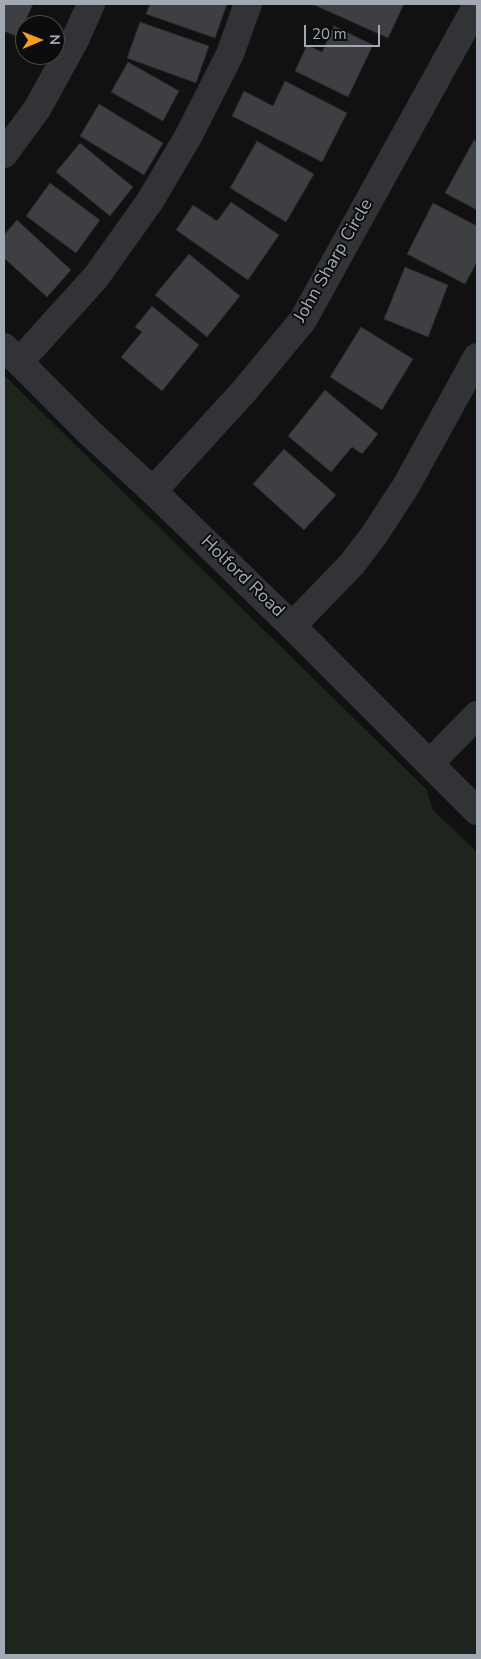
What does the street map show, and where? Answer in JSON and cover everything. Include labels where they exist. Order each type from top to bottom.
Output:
[{"type":"street","points":[[4,154],[37,109],[75,40],[91,4]]},
{"type":"street","points":[[11,355],[96,277],[150,201],[188,135],[230,54],[248,4]]},
{"type":"street","name":"John Sharp Circle","points":[[153,491],[245,390],[302,320],[477,5]]},
{"type":"street","name":"Holford Road","points":[[11,355],[292,626],[477,811]]},
{"type":"street","points":[[292,626],[352,564],[374,535],[406,486],[477,357]]},
{"type":"street","points":[[430,763],[477,715]]},
{"type":"shaded area","points":[[4,375],[427,790],[433,810],[477,852],[477,1655],[4,1655]]},
{"type":"building","points":[[4,4],[33,4],[28,15],[15,15],[15,36],[4,31]]},
{"type":"building","points":[[150,4],[227,4],[215,38],[146,14]]},
{"type":"building","points":[[312,4],[404,4],[388,38]]},
{"type":"building","points":[[140,22],[209,46],[196,83],[127,58]]},
{"type":"building","points":[[334,26],[373,45],[348,97],[295,71],[307,45],[322,52]]},
{"type":"building","points":[[128,62],[179,91],[163,121],[111,92]]},
{"type":"building","points":[[285,81],[347,113],[322,162],[232,116],[244,91],[273,106]]},
{"type":"building","points":[[99,104],[163,143],[144,175],[80,136]]},
{"type":"building","points":[[474,140],[477,142],[477,210],[445,193]]},
{"type":"building","points":[[257,141],[314,174],[286,222],[230,188]]},
{"type":"building","points":[[80,143],[133,187],[110,216],[56,172]]},
{"type":"building","points":[[50,183],[100,220],[76,253],[26,216]]},
{"type":"building","points":[[231,202],[279,235],[248,280],[176,230],[193,205],[217,221]]},
{"type":"building","points":[[433,203],[477,226],[477,262],[465,284],[407,254]]},
{"type":"building","points":[[17,220],[71,270],[47,297],[4,258],[4,235]]},
{"type":"building","points":[[189,254],[240,296],[207,337],[155,295]]},
{"type":"building","points":[[405,267],[448,285],[428,337],[384,319]]},
{"type":"building","points":[[152,306],[199,345],[162,391],[121,357],[142,332],[135,327]]},
{"type":"building","points":[[361,327],[413,359],[382,410],[330,377]]},
{"type":"building","points":[[325,390],[378,434],[362,454],[352,447],[331,472],[288,436]]},
{"type":"building","points":[[284,449],[336,495],[304,530],[253,484]]}]
